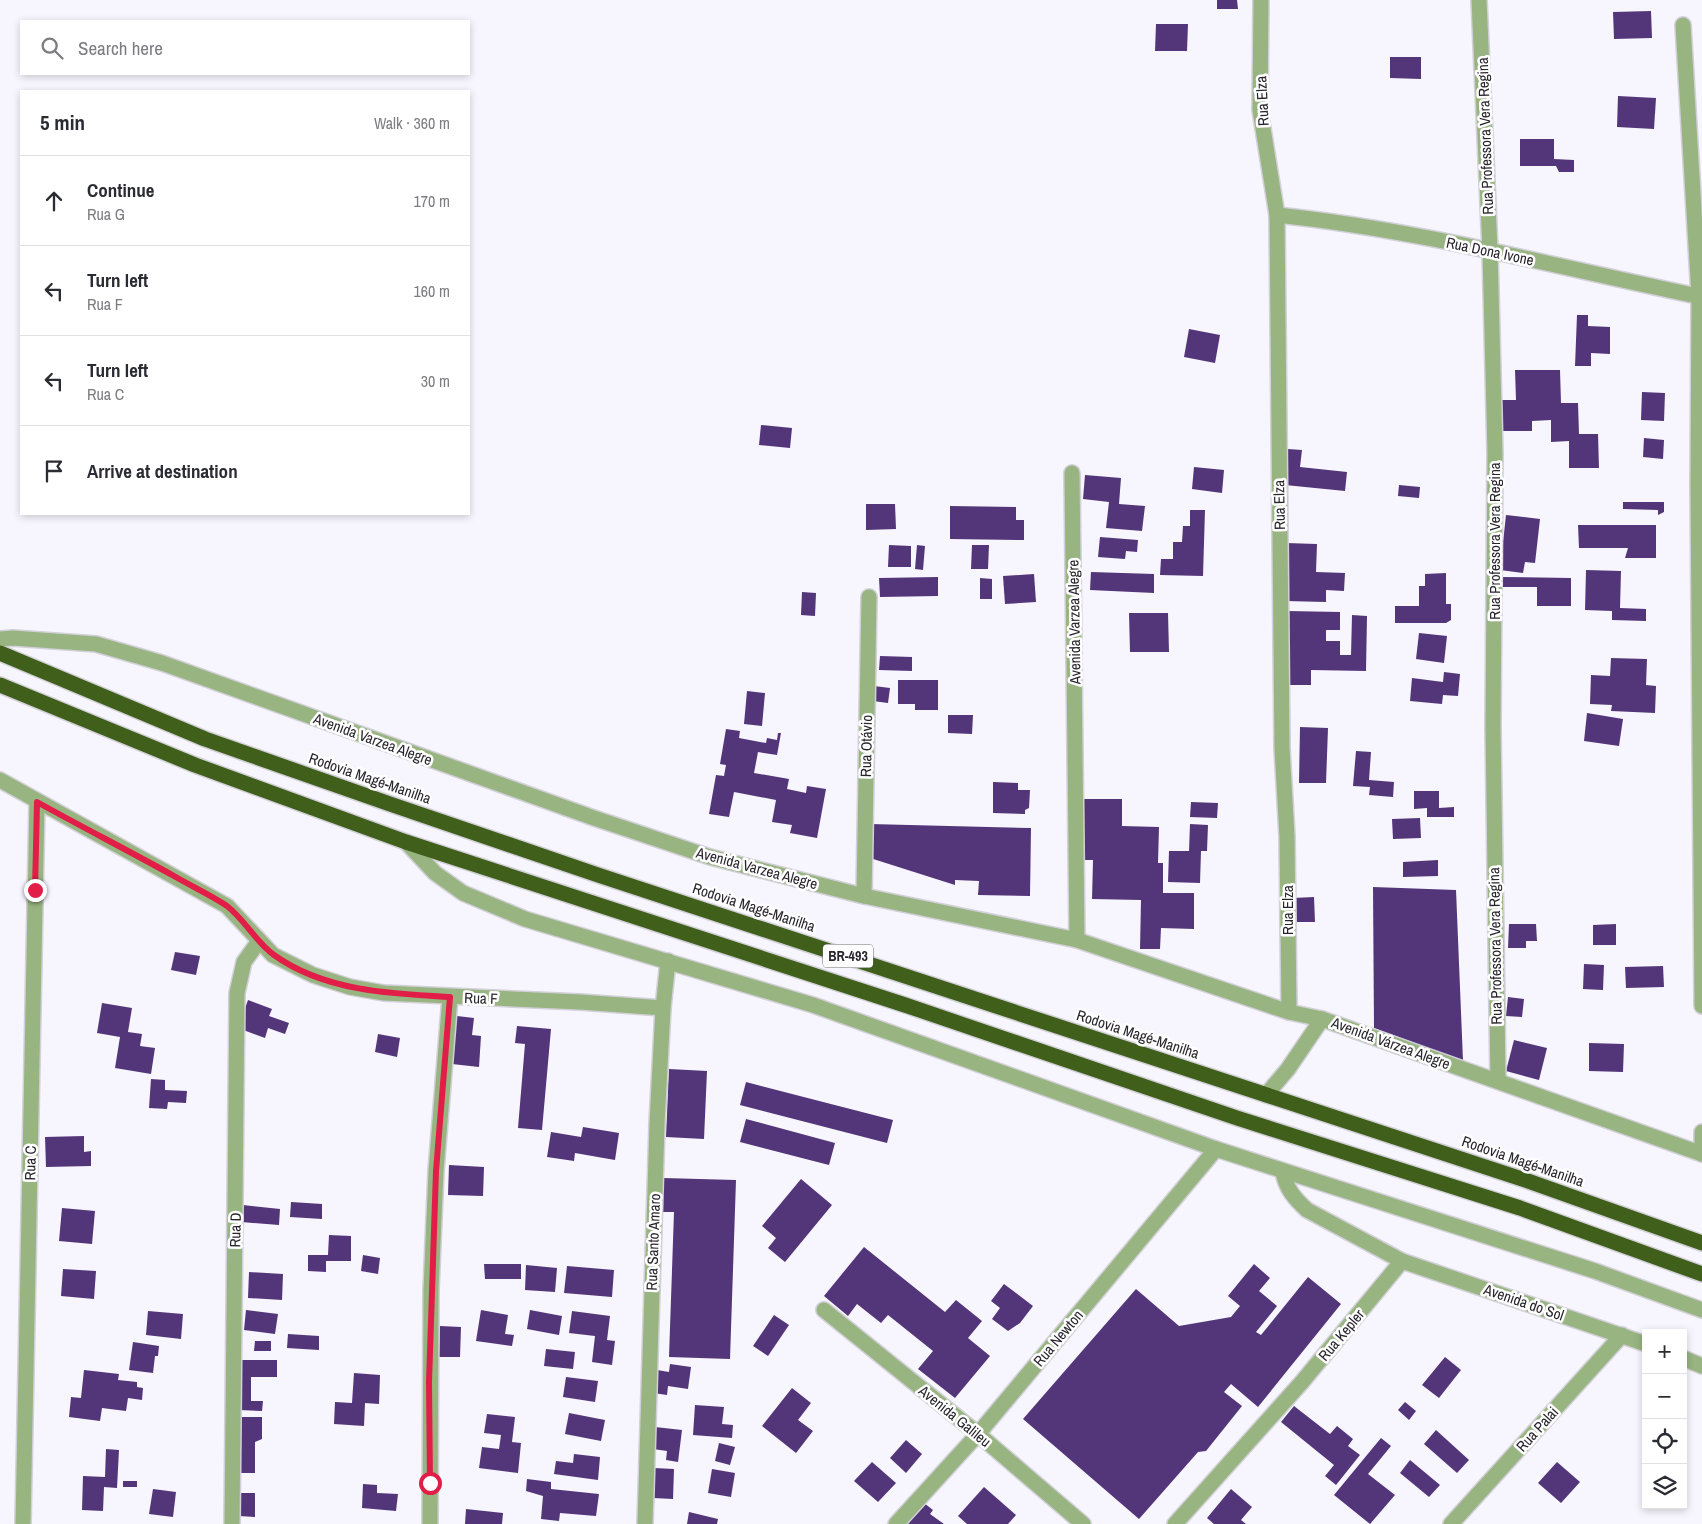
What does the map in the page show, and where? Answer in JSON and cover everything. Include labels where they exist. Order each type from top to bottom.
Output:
[{"type":"highway","name":"Rodovia Magé-Manilha","points":[[0,653],[205,739],[598,875],[1528,1181],[1702,1243]]},
{"type":"highway","name":"BR-493","points":[[0,685],[195,765],[406,842],[904,1005],[1237,1118],[1520,1208],[1702,1274]]},
{"type":"street","name":"Rua Elza","points":[[1261,0],[1260,110],[1277,215],[1282,748],[1287,836],[1289,1012]]},
{"type":"street","name":"Rua Professora Vera Regina","points":[[1479,0],[1490,250],[1495,453],[1492,727],[1498,1081]]},
{"type":"street","points":[[1683,25],[1700,296],[1698,485],[1702,1006]]},
{"type":"street","name":"Rua Dona Ivone","points":[[1277,215],[1334,221],[1490,250],[1700,296]]},
{"type":"street","name":"Avenida Varzea Alegre","points":[[0,639],[13,638],[96,644],[162,663],[603,821],[710,857],[864,896],[1077,940],[1072,473]]},
{"type":"street","name":"Rua Otávio","points":[[864,896],[868,596]]},
{"type":"street","name":"Rua F","points":[[0,780],[227,906],[274,955],[288,964],[313,975],[350,986],[384,993],[580,1002],[663,1008]]},
{"type":"street","name":"Rua C","points":[[22,1524],[37,802]]},
{"type":"street","points":[[406,842],[435,873],[480,902],[578,936],[814,1005],[1216,1149],[1586,1268],[1702,1310]]},
{"type":"street","name":"Avenida Várzea Alegre","points":[[1077,940],[1289,1012],[1322,1019],[1702,1154]]},
{"type":"street","name":"Rua D","points":[[232,1524],[237,993],[244,962],[259,941]]},
{"type":"street","name":"Rua Santo Amaro","points":[[645,1524],[648,1374],[663,1008],[668,961]]},
{"type":"street","points":[[430,1524],[431,1290],[436,1171],[450,997]]},
{"type":"street","points":[[1266,1095],[1288,1069],[1322,1019]]},
{"type":"street","points":[[1702,1132],[1702,1154]]},
{"type":"street","name":"Rua Newton","points":[[896,1524],[978,1434],[1216,1149]]},
{"type":"street","points":[[1283,1172],[1292,1194],[1308,1210],[1402,1261]]},
{"type":"street","name":"Avenida do Sol","points":[[1402,1261],[1642,1342]]},
{"type":"street","name":"Rua Kepler","points":[[1175,1524],[1302,1382],[1402,1261]]},
{"type":"street","name":"Avenida Galileu","points":[[824,1310],[978,1434],[1083,1524]]},
{"type":"street","name":"Rua Palai","points":[[1451,1524],[1622,1335]]},
{"type":"street","points":[[1687,1360],[1702,1366]]},
{"type":"building","points":[[1217,0],[1237,0],[1238,9],[1217,9]]},
{"type":"building","points":[[1651,11],[1652,38],[1614,39],[1613,12]]},
{"type":"building","points":[[1156,24],[1188,24],[1187,51],[1155,51]]},
{"type":"building","points":[[1390,57],[1421,57],[1421,79],[1390,78]]},
{"type":"building","points":[[1618,96],[1656,98],[1654,129],[1617,127]]},
{"type":"building","points":[[1520,139],[1554,139],[1554,159],[1574,160],[1574,172],[1559,172],[1556,166],[1520,166]]},
{"type":"building","points":[[1577,315],[1588,315],[1588,326],[1610,327],[1610,354],[1591,353],[1591,366],[1575,366]]},
{"type":"building","points":[[1189,329],[1220,335],[1215,363],[1184,357]]},
{"type":"building","points":[[1515,370],[1560,370],[1561,403],[1578,403],[1579,434],[1598,434],[1599,468],[1569,468],[1569,441],[1551,442],[1551,420],[1532,421],[1532,431],[1496,431],[1496,400],[1516,400]]},
{"type":"building","points":[[1642,392],[1665,393],[1664,421],[1641,420]]},
{"type":"building","points":[[761,425],[792,428],[790,448],[759,445]]},
{"type":"building","points":[[1644,438],[1664,440],[1663,459],[1643,457]]},
{"type":"building","points":[[1288,449],[1302,450],[1300,467],[1347,472],[1345,491],[1285,485]]},
{"type":"building","points":[[1194,467],[1224,470],[1222,493],[1192,489]]},
{"type":"building","points":[[1085,475],[1121,478],[1119,504],[1145,506],[1142,531],[1106,528],[1109,502],[1083,499]]},
{"type":"building","points":[[1399,485],[1420,487],[1419,498],[1398,496]]},
{"type":"building","points":[[1623,502],[1664,502],[1664,512],[1658,515],[1658,510],[1623,509]]},
{"type":"building","points":[[866,504],[895,504],[896,529],[866,530]]},
{"type":"building","points":[[950,506],[1016,507],[1016,520],[1024,520],[1024,540],[950,539]]},
{"type":"building","points":[[1190,510],[1205,510],[1203,576],[1160,575],[1161,559],[1173,559],[1173,542],[1182,542],[1183,526],[1190,526]]},
{"type":"building","points":[[1506,515],[1540,519],[1535,563],[1525,562],[1523,573],[1500,570]]},
{"type":"building","points":[[1578,525],[1656,525],[1656,558],[1625,558],[1628,548],[1579,548]]},
{"type":"building","points":[[1100,537],[1138,540],[1137,552],[1126,551],[1125,559],[1098,557]]},
{"type":"building","points":[[1286,543],[1317,544],[1316,572],[1345,573],[1344,591],[1326,590],[1326,602],[1285,601]]},
{"type":"building","points":[[889,545],[911,546],[911,567],[888,567]]},
{"type":"building","points":[[917,545],[925,546],[923,570],[915,569]]},
{"type":"building","points":[[972,545],[989,545],[988,569],[971,569]]},
{"type":"building","points":[[1586,570],[1621,571],[1620,608],[1646,609],[1646,621],[1612,620],[1612,611],[1585,610]]},
{"type":"building","points":[[1091,572],[1154,574],[1154,593],[1090,590]]},
{"type":"building","points":[[1446,573],[1446,604],[1451,604],[1451,620],[1446,623],[1395,623],[1395,606],[1419,606],[1419,586],[1425,586],[1425,574]]},
{"type":"building","points":[[1034,574],[1036,602],[1005,604],[1003,576]]},
{"type":"building","points":[[938,577],[938,596],[880,597],[879,578]]},
{"type":"building","points":[[1500,577],[1571,578],[1571,606],[1537,606],[1537,587],[1500,587]]},
{"type":"building","points":[[980,578],[992,579],[992,599],[980,599]]},
{"type":"building","points":[[802,592],[816,593],[815,616],[801,615]]},
{"type":"building","points":[[1287,611],[1340,612],[1340,630],[1326,630],[1326,641],[1340,641],[1340,655],[1351,655],[1352,615],[1367,616],[1366,671],[1311,670],[1311,685],[1286,685]]},
{"type":"building","points":[[1129,613],[1168,613],[1169,652],[1130,652]]},
{"type":"building","points":[[1419,633],[1447,636],[1444,663],[1416,659]]},
{"type":"building","points":[[880,656],[912,657],[912,671],[879,670]]},
{"type":"building","points":[[1611,658],[1647,659],[1646,685],[1656,686],[1655,713],[1611,711],[1612,705],[1590,704],[1591,675],[1610,676]]},
{"type":"building","points":[[1444,672],[1460,674],[1458,696],[1443,695],[1442,704],[1410,701],[1412,678],[1443,682]]},
{"type":"building","points":[[898,680],[938,680],[938,710],[915,710],[915,704],[898,704]]},
{"type":"building","points":[[874,686],[890,688],[888,703],[873,701]]},
{"type":"building","points":[[747,691],[765,693],[762,726],[744,724]]},
{"type":"building","points":[[1587,713],[1623,719],[1619,746],[1584,741]]},
{"type":"building","points":[[948,715],[973,715],[972,734],[948,733]]},
{"type":"building","points":[[1300,727],[1328,728],[1326,783],[1299,783]]},
{"type":"building","points":[[726,729],[740,731],[739,738],[766,743],[767,738],[777,740],[778,733],[781,733],[777,755],[758,752],[754,773],[789,779],[787,789],[806,793],[807,786],[826,789],[817,838],[790,833],[792,825],[772,822],[776,800],[734,792],[729,817],[709,814],[716,775],[724,776],[726,765],[720,764]]},
{"type":"building","points":[[1356,751],[1371,752],[1369,780],[1394,782],[1393,797],[1369,795],[1370,787],[1353,786]]},
{"type":"building","points":[[993,782],[1018,783],[1018,790],[1030,790],[1029,808],[1025,810],[1025,814],[993,813]]},
{"type":"building","points":[[1414,791],[1439,791],[1439,808],[1454,807],[1454,817],[1427,817],[1427,808],[1414,809]]},
{"type":"building","points":[[1081,799],[1122,799],[1122,826],[1159,827],[1158,863],[1163,863],[1163,893],[1194,893],[1194,929],[1161,928],[1160,949],[1140,949],[1141,900],[1092,899],[1093,860],[1080,860]]},
{"type":"building","points":[[1191,802],[1218,803],[1217,818],[1190,817]]},
{"type":"building","points":[[1420,818],[1421,838],[1393,839],[1392,819]]},
{"type":"building","points":[[870,824],[1031,828],[1030,896],[978,895],[979,881],[955,880],[955,885],[870,858]]},
{"type":"building","points":[[1190,824],[1208,825],[1207,851],[1201,851],[1200,883],[1168,882],[1169,851],[1189,851]]},
{"type":"building","points":[[1438,860],[1438,876],[1403,877],[1403,862]]},
{"type":"building","points":[[1373,887],[1456,890],[1463,1061],[1374,1028]]},
{"type":"building","points":[[1314,897],[1315,922],[1294,922],[1293,898]]},
{"type":"building","points":[[1509,924],[1536,924],[1537,941],[1526,941],[1526,948],[1508,948]]},
{"type":"building","points":[[1616,924],[1616,945],[1593,945],[1593,925]]},
{"type":"building","points":[[175,952],[200,956],[196,975],[171,970]]},
{"type":"building","points":[[1584,964],[1604,965],[1603,990],[1583,989]]},
{"type":"building","points":[[1663,966],[1664,987],[1626,988],[1625,967]]},
{"type":"building","points":[[1508,997],[1524,999],[1522,1017],[1506,1016]]},
{"type":"building","points":[[248,1000],[272,1009],[269,1016],[289,1023],[285,1034],[268,1028],[265,1038],[238,1028]]},
{"type":"building","points":[[102,1003],[132,1008],[128,1032],[142,1034],[140,1046],[155,1048],[151,1074],[115,1068],[120,1037],[97,1033]]},
{"type":"building","points":[[457,1016],[474,1018],[472,1035],[481,1036],[479,1067],[452,1064]]},
{"type":"building","points":[[517,1026],[551,1029],[542,1130],[518,1128],[525,1044],[515,1043]]},
{"type":"building","points":[[378,1034],[400,1038],[397,1057],[375,1052]]},
{"type":"building","points":[[1514,1040],[1547,1048],[1539,1080],[1506,1071]]},
{"type":"building","points":[[1589,1043],[1624,1044],[1623,1072],[1589,1071]]},
{"type":"building","points":[[669,1069],[707,1071],[704,1139],[666,1137]]},
{"type":"building","points":[[151,1079],[165,1080],[165,1090],[187,1091],[186,1103],[168,1102],[167,1109],[149,1108]]},
{"type":"building","points":[[746,1082],[893,1120],[887,1143],[740,1105]]},
{"type":"building","points":[[746,1119],[835,1143],[829,1165],[740,1142]]},
{"type":"building","points":[[583,1127],[619,1133],[615,1160],[575,1153],[574,1161],[547,1157],[551,1132],[581,1137]]},
{"type":"building","points":[[84,1136],[84,1152],[91,1151],[91,1166],[46,1167],[45,1137]]},
{"type":"building","points":[[449,1165],[484,1167],[483,1196],[448,1195]]},
{"type":"building","points":[[663,1178],[736,1180],[730,1359],[669,1357],[674,1212],[662,1212]]},
{"type":"building","points":[[801,1179],[832,1205],[785,1262],[768,1248],[776,1238],[762,1226]]},
{"type":"building","points":[[291,1202],[322,1204],[322,1219],[290,1217]]},
{"type":"building","points":[[243,1205],[280,1209],[279,1225],[241,1222]]},
{"type":"building","points":[[62,1208],[95,1211],[92,1244],[59,1241]]},
{"type":"building","points":[[329,1235],[351,1236],[351,1261],[326,1261],[326,1272],[308,1271],[308,1255],[328,1255]]},
{"type":"building","points":[[864,1247],[945,1312],[956,1300],[982,1321],[968,1338],[990,1356],[955,1398],[918,1369],[933,1351],[888,1315],[881,1323],[857,1304],[848,1316],[824,1296]]},
{"type":"building","points":[[363,1255],[380,1258],[378,1274],[361,1271]]},
{"type":"building","points":[[484,1264],[521,1264],[521,1279],[485,1279]]},
{"type":"building","points":[[1254,1264],[1270,1278],[1259,1291],[1277,1306],[1256,1332],[1261,1335],[1308,1277],[1341,1304],[1258,1407],[1231,1384],[1224,1392],[1242,1406],[1206,1451],[1198,1452],[1139,1519],[1023,1419],[1136,1289],[1179,1326],[1231,1317],[1240,1306],[1228,1296]]},
{"type":"building","points":[[526,1265],[557,1268],[555,1292],[525,1290]]},
{"type":"building","points":[[567,1266],[614,1270],[612,1297],[564,1293]]},
{"type":"building","points":[[63,1269],[96,1271],[94,1299],[61,1296]]},
{"type":"building","points":[[249,1272],[283,1274],[282,1300],[248,1298]]},
{"type":"building","points":[[1004,1284],[1033,1306],[1020,1323],[1008,1331],[992,1319],[1000,1308],[991,1301]]},
{"type":"building","points":[[246,1310],[278,1314],[275,1334],[244,1330]]},
{"type":"building","points":[[481,1310],[508,1315],[505,1334],[514,1335],[512,1346],[476,1341]]},
{"type":"building","points":[[530,1310],[562,1316],[559,1335],[527,1329]]},
{"type":"building","points":[[148,1311],[183,1314],[181,1339],[146,1335]]},
{"type":"building","points":[[572,1311],[610,1316],[607,1340],[615,1341],[612,1365],[592,1362],[595,1336],[569,1333]]},
{"type":"building","points":[[774,1315],[789,1325],[768,1356],[753,1346]]},
{"type":"building","points":[[440,1326],[461,1327],[460,1357],[439,1357]]},
{"type":"building","points":[[288,1334],[319,1336],[319,1350],[287,1348]]},
{"type":"building","points":[[255,1341],[271,1341],[271,1351],[254,1351]]},
{"type":"building","points":[[133,1342],[159,1346],[158,1356],[155,1356],[153,1373],[129,1370]]},
{"type":"building","points":[[546,1349],[575,1352],[573,1369],[544,1366]]},
{"type":"building","points":[[1445,1357],[1461,1370],[1439,1398],[1422,1385]]},
{"type":"building","points":[[239,1360],[277,1360],[277,1377],[251,1377],[251,1401],[263,1401],[262,1411],[239,1410]]},
{"type":"building","points":[[670,1364],[691,1367],[688,1389],[668,1386],[667,1395],[653,1393],[657,1370],[669,1372]]},
{"type":"building","points":[[84,1370],[119,1374],[118,1380],[137,1382],[137,1387],[143,1388],[142,1400],[128,1398],[126,1411],[102,1408],[100,1421],[69,1417],[71,1397],[81,1398]]},
{"type":"building","points":[[354,1373],[380,1375],[379,1404],[365,1403],[364,1426],[334,1424],[335,1402],[352,1403]]},
{"type":"building","points":[[566,1377],[598,1381],[595,1402],[563,1397]]},
{"type":"building","points":[[792,1388],[811,1403],[798,1420],[813,1431],[796,1453],[762,1426]]},
{"type":"building","points":[[1405,1402],[1416,1411],[1409,1420],[1398,1410]]},
{"type":"building","points":[[695,1405],[724,1407],[722,1424],[733,1425],[732,1438],[693,1435]]},
{"type":"building","points":[[1294,1406],[1330,1434],[1337,1426],[1353,1439],[1348,1446],[1360,1455],[1336,1485],[1325,1476],[1334,1465],[1281,1422]]},
{"type":"building","points":[[569,1413],[605,1420],[601,1441],[565,1434]]},
{"type":"building","points":[[487,1414],[515,1417],[512,1442],[521,1443],[518,1473],[479,1468],[482,1447],[499,1449],[501,1435],[484,1433]]},
{"type":"building","points":[[239,1417],[262,1417],[262,1439],[255,1442],[255,1473],[239,1473]]},
{"type":"building","points":[[655,1427],[682,1430],[678,1462],[666,1460],[667,1451],[653,1449]]},
{"type":"building","points":[[1436,1430],[1469,1460],[1457,1473],[1424,1444]]},
{"type":"building","points":[[1381,1438],[1391,1446],[1368,1474],[1395,1495],[1370,1524],[1334,1495]]},
{"type":"building","points":[[906,1440],[922,1454],[906,1473],[890,1458]]},
{"type":"building","points":[[719,1443],[735,1447],[730,1465],[715,1461]]},
{"type":"building","points":[[106,1449],[119,1450],[117,1488],[104,1487],[103,1511],[82,1510],[83,1476],[105,1477]]},
{"type":"building","points":[[574,1454],[600,1457],[598,1480],[554,1474],[556,1461],[573,1463]]},
{"type":"building","points":[[1410,1460],[1440,1485],[1429,1497],[1400,1473]]},
{"type":"building","points":[[872,1462],[896,1483],[878,1502],[854,1481]]},
{"type":"building","points":[[1557,1462],[1580,1482],[1561,1503],[1538,1483]]},
{"type":"building","points":[[654,1468],[674,1469],[673,1499],[653,1498]]},
{"type":"building","points":[[712,1469],[735,1473],[731,1497],[708,1493]]},
{"type":"building","points":[[527,1479],[551,1482],[551,1489],[599,1494],[596,1516],[560,1513],[559,1521],[541,1519],[543,1496],[526,1491]]},
{"type":"building","points":[[123,1481],[137,1481],[137,1487],[123,1487]]},
{"type":"building","points":[[363,1484],[377,1485],[377,1493],[398,1494],[396,1511],[362,1508]]},
{"type":"building","points":[[984,1487],[1016,1515],[1008,1524],[967,1524],[958,1516]]},
{"type":"building","points":[[153,1489],[176,1492],[173,1517],[149,1514]]},
{"type":"building","points":[[1231,1489],[1252,1507],[1241,1520],[1246,1524],[1214,1524],[1207,1518]]},
{"type":"building","points":[[240,1493],[255,1493],[255,1517],[239,1516]]},
{"type":"building","points":[[924,1503],[933,1510],[930,1514],[944,1524],[907,1524]]},
{"type":"building","points":[[466,1509],[503,1513],[502,1524],[465,1524]]},
{"type":"building","points":[[689,1512],[718,1519],[717,1524],[687,1524]]},
{"type":"route","points":[[35,890],[37,802],[227,906],[259,941],[274,955],[288,964],[313,975],[350,986],[384,993],[450,997],[436,1171],[431,1290],[429,1382],[430,1483]]}]
